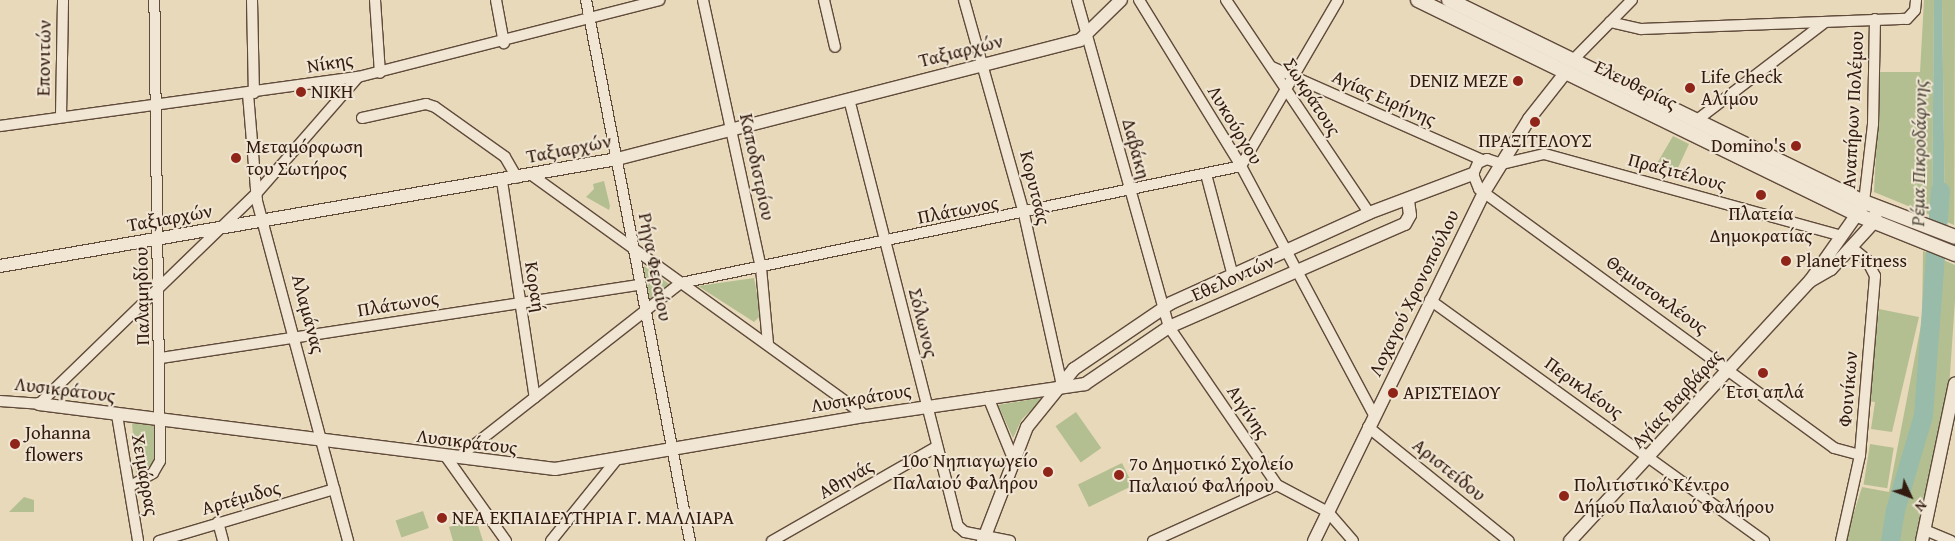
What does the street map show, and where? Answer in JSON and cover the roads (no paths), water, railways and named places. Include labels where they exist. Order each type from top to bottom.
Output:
[{"type":"main road","name":"Ελευθερίας","points":[[1418,0],[1697,120],[1864,202],[1953,236]]},
{"type":"main road","name":"Ελευθερίας","points":[[1449,0],[1570,66],[1858,215],[1951,252]]},
{"type":"street","name":"Επονιτών","points":[[61,116],[63,0]]},
{"type":"street","name":"Παλαμηδίου","points":[[129,487],[157,467],[161,420],[154,0]]},
{"type":"street","name":"Αλαμάνας","points":[[252,0],[251,93],[256,194],[265,221],[324,442],[348,541]]},
{"type":"street","points":[[375,0],[380,72]]},
{"type":"street","points":[[496,0],[504,43]]},
{"type":"street","name":"Ρήγα Φεραίου","points":[[586,0],[645,312],[675,448],[690,541]]},
{"type":"street","name":"Νίκης","points":[[0,126],[61,116],[251,93],[358,77],[504,43],[659,0]]},
{"type":"street","name":"Καποδιστρίου","points":[[703,0],[761,268],[768,343]]},
{"type":"street","points":[[824,0],[836,47]]},
{"type":"street","name":"Κορυτσάς","points":[[964,0],[985,65],[1024,214],[1062,386]]},
{"type":"street","name":"Δαβάκη","points":[[1078,0],[1129,190],[1163,307]]},
{"type":"street","points":[[1087,37],[1121,0]]},
{"type":"street","name":"Λυκούργου","points":[[1139,0],[1241,166],[1298,270]]},
{"type":"street","name":"Σωκράτους","points":[[1226,0],[1369,213]]},
{"type":"street","points":[[1241,166],[1286,92],[1338,0]]},
{"type":"street","name":"Λοχαγού Χρονοπούλου","points":[[1314,541],[1484,192],[1570,66],[1632,0]]},
{"type":"street","points":[[1610,22],[1641,29],[1875,20],[1913,14],[1916,0]]},
{"type":"street","name":"Αναπήρων Πολέμου","points":[[1864,202],[1873,124],[1875,20]]},
{"type":"street","points":[[1697,120],[1713,104],[1826,22]]},
{"type":"street","name":"Ταξιαρχών","points":[[0,266],[533,176],[617,159],[1087,37]]},
{"type":"street","name":"Αγίας Ειρήνης","points":[[1272,67],[1482,160],[1502,164]]},
{"type":"street","points":[[39,404],[256,194],[358,77]]},
{"type":"street","name":"Σόλωνος","points":[[848,99],[936,447],[958,526],[984,539]]},
{"type":"street","points":[[362,118],[426,104],[435,107],[505,158],[517,178]]},
{"type":"street","name":"Πραξιτέλους","points":[[1502,164],[1544,154],[1842,236]]},
{"type":"street","points":[[1482,160],[1473,174],[1475,185],[1484,192]]},
{"type":"street","name":"Πλάτωνος","points":[[681,283],[1024,214],[1241,166]]},
{"type":"street","points":[[1206,174],[1233,276]]},
{"type":"street","name":"Εθελοντών","points":[[984,539],[1028,427],[1074,369],[1163,307],[1369,213],[1408,201],[1473,174]]},
{"type":"street","points":[[533,176],[634,250],[768,343],[866,416]]},
{"type":"street","name":"Κοραή","points":[[502,181],[535,398]]},
{"type":"street","name":"Θεμιστοκλέους","points":[[1484,192],[1730,369],[1834,448],[1860,455]]},
{"type":"street","name":"Εθελοντών","points":[[926,407],[1085,384],[1169,327],[1405,224],[1410,215],[1408,201]]},
{"type":"street","name":"Αγίας Βαρβάρας","points":[[1570,541],[1650,457],[1810,282],[1858,215],[1864,202]]},
{"type":"street","name":"Αγίας Βαρβάρας","points":[[1810,282],[1831,269],[1874,222],[1878,207]]},
{"type":"street","name":"Φοινίκων","points":[[1841,541],[1860,455],[1875,276],[1868,260],[1851,247]]},
{"type":"street","name":"Αριστείδου","points":[[1298,270],[1371,421],[1509,541]]},
{"type":"street","points":[[506,541],[454,457],[535,398],[681,283]]},
{"type":"street","name":"Πλάτωνος","points":[[161,358],[640,285]]},
{"type":"street","name":"Περικλέους","points":[[1430,300],[1764,541]]},
{"type":"street","name":"Αιγίνης","points":[[1163,307],[1169,327],[1277,485],[1328,512]]},
{"type":"street","points":[[1950,541],[1924,535],[1955,383]]},
{"type":"street","points":[[988,397],[1014,461]]},
{"type":"street","name":"Λυσικράτους","points":[[0,401],[39,404],[324,442],[454,457],[531,469],[618,458],[926,407]]},
{"type":"street","name":"Χειμάρρας","points":[[117,415],[138,541]]},
{"type":"street","name":"Αθηνάς","points":[[772,541],[936,447]]},
{"type":"street","points":[[552,541],[618,458]]},
{"type":"street","points":[[1153,541],[1277,485]]},
{"type":"street","name":"Αρτέμιδος","points":[[159,541],[334,489]]},
{"type":"street","points":[[1328,512],[1353,541]]},
{"type":"street","points":[[218,522],[223,541]]},
{"type":"street","points":[[984,539],[1010,541]]},
{"type":"waterway","name":"Ρέμα Πικροδάφνης","points":[[1890,541],[1895,510],[1923,415],[1940,191]]},
{"type":"place","name":"DENIZ MEZE","points":[[1518,81]]},
{"type":"place","name":"Life Check Αλίμου","points":[[1690,88]]},
{"type":"place","name":"ΝΙΚΗ","points":[[301,92]]},
{"type":"place","name":"ΠΡΑΞΙΤΕΛΟΥΣ","points":[[1535,122]]},
{"type":"place","name":"Domino's","points":[[1796,146]]},
{"type":"place","name":"Μεταμόρφωση του Σωτήρος","points":[[236,158]]},
{"type":"place","name":"Πλατεία Δημοκρατίας","points":[[1761,195]]},
{"type":"place","name":"Planet Fitness","points":[[1786,261]]},
{"type":"place","name":"Έτσι απλά","points":[[1763,373]]},
{"type":"place","name":"ΑΡΙΣΤΕΙΔΟΥ","points":[[1393,393]]},
{"type":"place","name":"Johanna flowers","points":[[15,444]]},
{"type":"place","name":"10ο Νηπιαγωγείο Παλαιού Φαλήρου","points":[[1048,472]]},
{"type":"place","name":"7ο Δημοτικό Σχολείο Παλαιού Φαλήρου","points":[[1119,475]]},
{"type":"place","name":"Πολιτιστικό Κέντρο Δήμου Παλαιού Φαλήρου","points":[[1564,496]]},
{"type":"place","name":"ΝΕΑ ΕΚΠΑΙΔΕΥΤΗΡΙΑ Γ. ΜΑΛΛΙΑΡΑ","points":[[442,518]]}]
